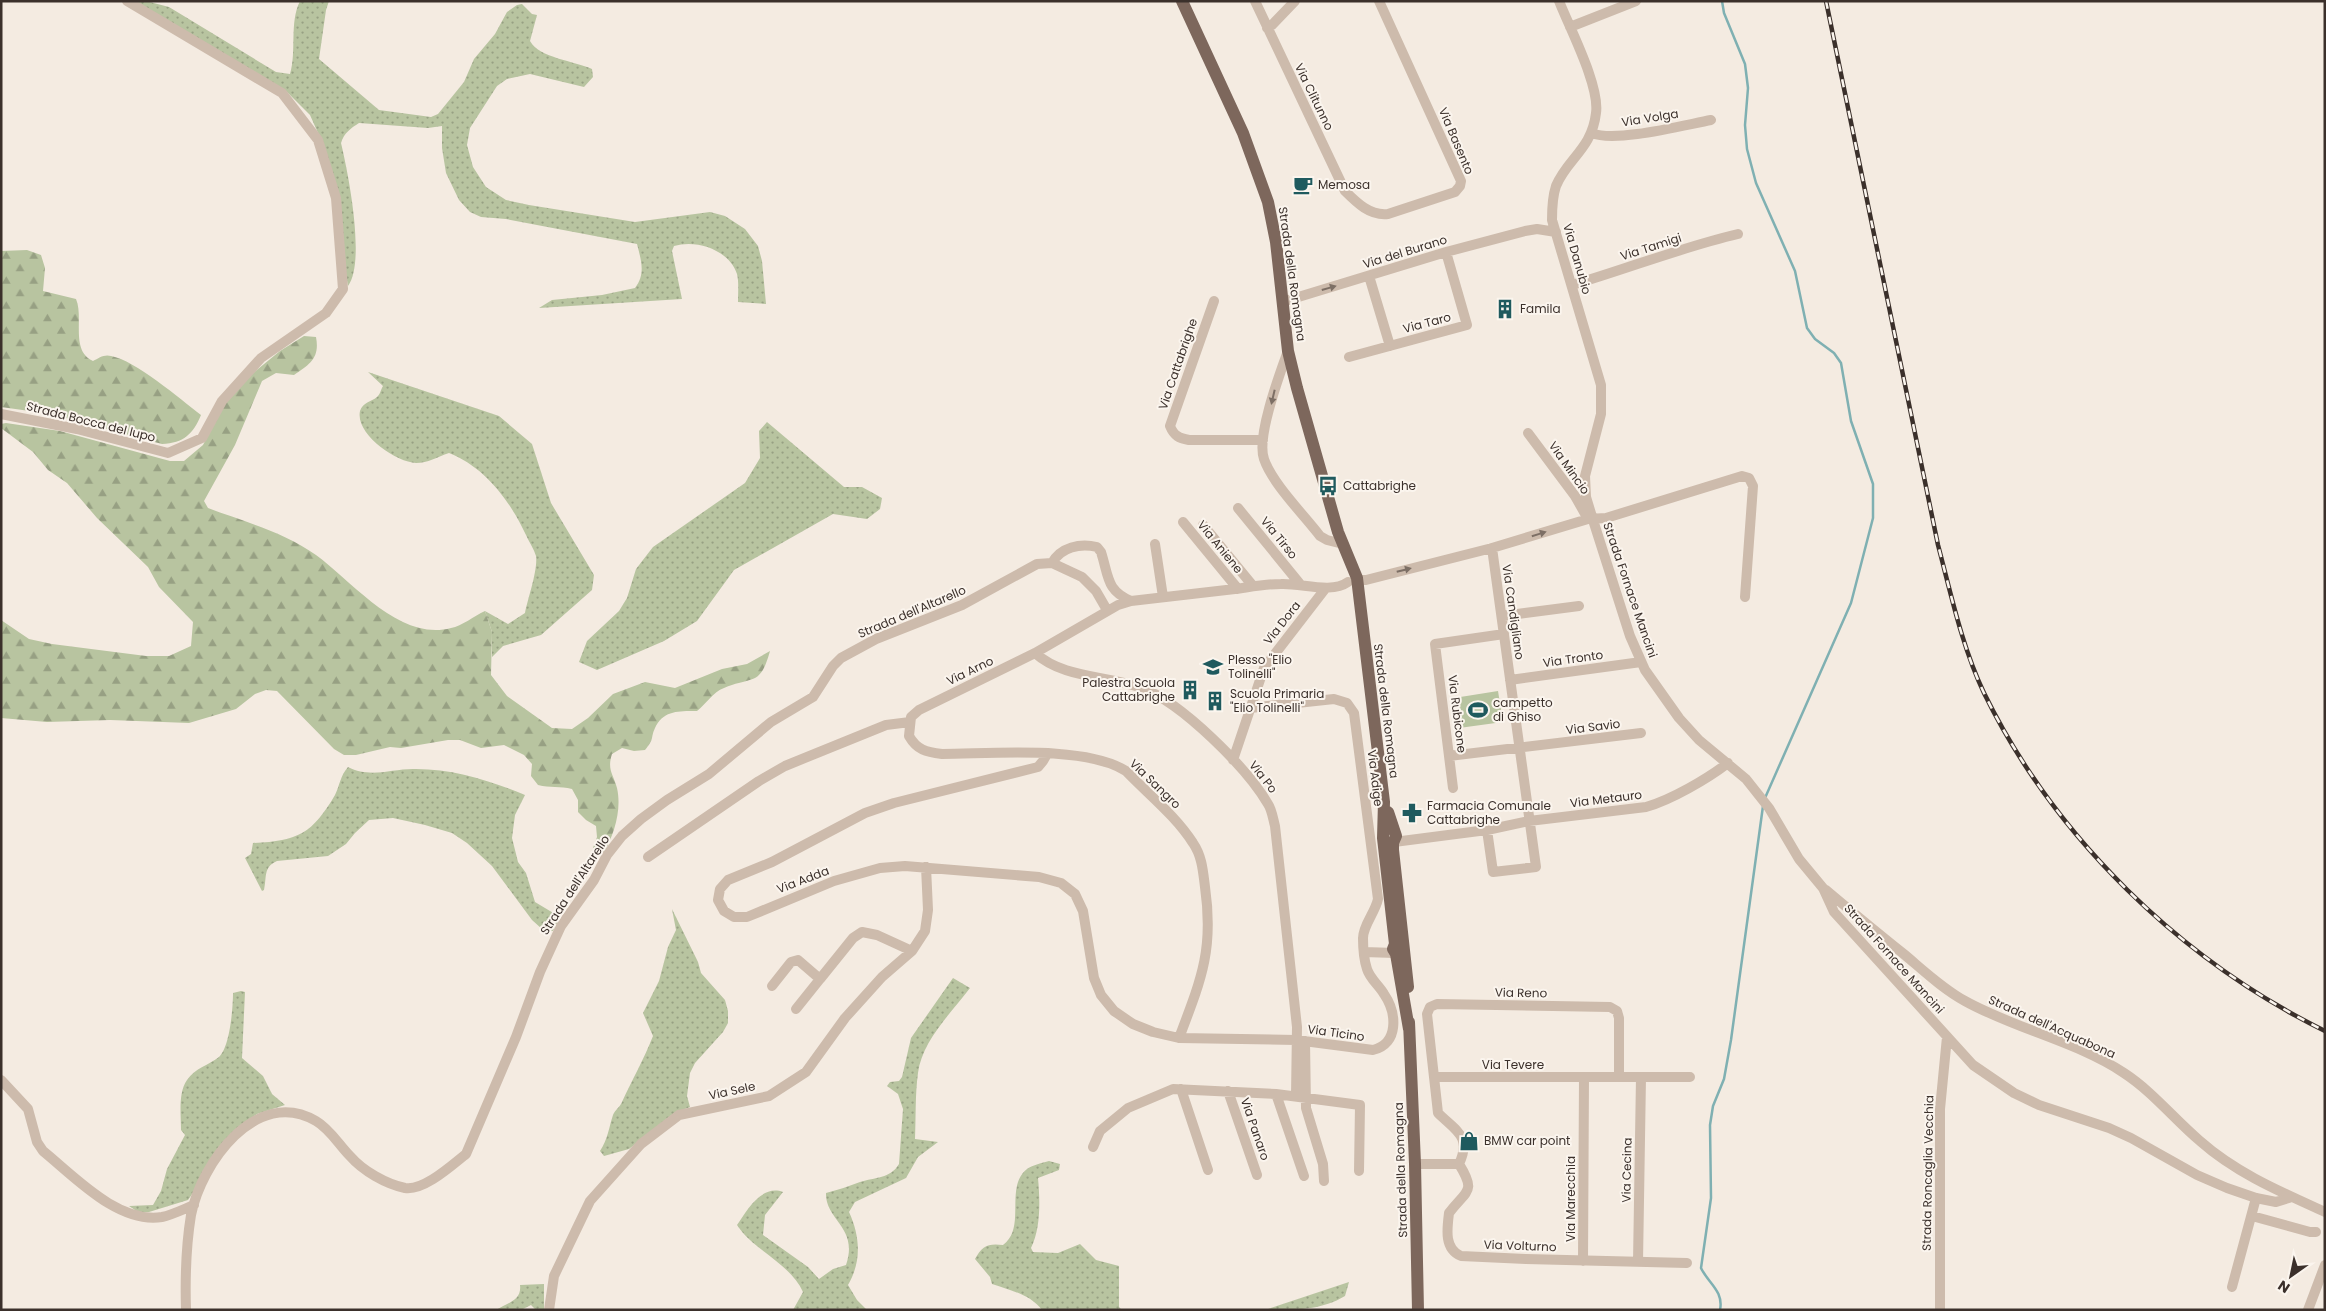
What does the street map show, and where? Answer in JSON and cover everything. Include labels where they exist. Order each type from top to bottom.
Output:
[{"type":"main road","name":"Strada della Romagna","points":[[1182,1],[1243,133],[1260,177],[1274,232],[1288,351],[1338,537],[1344,543],[1351,579],[1360,597],[1361,624],[1390,837],[1398,949],[1410,1029],[1418,1310]]},
{"type":"street","name":"Strada Bocca del lupo","points":[[1,414],[77,429],[168,453],[202,438],[222,400],[261,358],[326,313],[343,289],[336,198],[318,140],[282,92],[127,1]]},
{"type":"street","name":"Via Clitunno","points":[[1255,1],[1345,191],[1355,201]]},
{"type":"street","points":[[1267,28],[1295,1]]},
{"type":"street","name":"Via Basento","points":[[1355,201],[1372,212],[1388,214],[1455,192],[1461,184],[1461,178],[1379,1]]},
{"type":"street","name":"Via Danubio","points":[[1559,1],[1594,88],[1597,112],[1592,134],[1557,185],[1552,203],[1552,220],[1601,385],[1601,414],[1585,476],[1590,520]]},
{"type":"street","points":[[1570,27],[1636,1]]},
{"type":"street","name":"Via Volga","points":[[1592,134],[1600,137],[1624,135],[1712,120]]},
{"type":"street","points":[[1537,230],[1552,220]]},
{"type":"street","name":"Via del Burano","points":[[1282,302],[1446,252],[1537,230]]},
{"type":"street","points":[[1537,230],[1556,232]]},
{"type":"street","name":"Via Tamigi","points":[[1572,285],[1666,256],[1704,242],[1738,234]]},
{"type":"street","name":"Via Taro","points":[[1348,358],[1467,325],[1446,252]]},
{"type":"street","points":[[1369,276],[1390,346]]},
{"type":"street","name":"Via Cattabrighe","points":[[1214,301],[1170,426],[1178,438],[1190,440],[1263,440]]},
{"type":"street","points":[[1288,351],[1276,382],[1263,440],[1263,457],[1269,471],[1320,536],[1327,540],[1338,537]]},
{"type":"street","name":"Via Mincio","points":[[1528,433],[1575,496],[1590,520]]},
{"type":"street","name":"Strada Fornace Mancini","points":[[1351,579],[1366,580],[1492,548],[1742,476],[1749,478],[1753,486],[1745,597]]},
{"type":"street","name":"Via Tirso","points":[[1238,508],[1300,584]]},
{"type":"street","name":"Strada Fornace Mancini","points":[[1590,520],[1641,662],[1659,692],[1699,740],[1746,779],[1769,808],[1799,859],[1824,888],[1834,912],[1973,1065],[2014,1093],[2039,1105],[2116,1132],[2197,1175],[2227,1188],[2256,1198],[2276,1202],[2292,1197]]},
{"type":"street","name":"Via Aniene","points":[[1182,522],[1238,589]]},
{"type":"street","points":[[1204,525],[1253,586]]},
{"type":"street","points":[[1155,544],[1163,597]]},
{"type":"street","name":"Strada dell'Altarello","points":[[186,1310],[187,1250],[194,1205],[207,1173],[220,1153],[251,1122],[268,1113],[285,1112],[303,1115],[317,1122],[352,1158],[369,1172],[406,1188],[414,1188],[427,1182],[451,1166],[466,1154],[516,1037],[542,965],[561,926],[622,836],[667,800],[710,774],[772,722],[813,697],[833,666],[841,658],[876,639],[962,605],[1037,564],[1052,563],[1061,552],[1076,546],[1097,547],[1101,552],[1112,590],[1118,596],[1131,601]]},
{"type":"street","name":"Via Candigliano","points":[[1487,830],[1493,872],[1536,867],[1492,548]]},
{"type":"street","points":[[1052,563],[1082,577],[1096,591],[1107,610]]},
{"type":"street","points":[[1327,588],[1351,579]]},
{"type":"street","name":"Via Arno","points":[[910,722],[914,713],[919,710],[1035,653],[1107,610],[1131,601],[1253,586],[1300,584],[1327,588]]},
{"type":"street","name":"Via Dora","points":[[1233,760],[1264,668],[1327,588]]},
{"type":"street","points":[[1502,616],[1579,606]]},
{"type":"street","name":"Via Rubicone","points":[[1453,788],[1435,644],[1504,634]]},
{"type":"street","name":"Via Po","points":[[1035,653],[1055,668],[1143,689],[1180,710],[1233,760],[1269,806],[1275,826],[1300,1041]]},
{"type":"street","name":"Via Tronto","points":[[1510,680],[1641,662]]},
{"type":"street","name":"Via Adige","points":[[1250,708],[1334,699],[1347,703],[1354,713],[1378,899],[1363,937],[1364,952]]},
{"type":"street","points":[[648,857],[759,781],[785,766],[886,725],[910,722]]},
{"type":"street","name":"Via Sangro","points":[[910,722],[909,736],[919,749],[927,752],[942,754],[1046,754],[1099,760],[1115,764],[1126,771],[1183,829],[1201,858],[1208,909],[1208,943],[1203,976],[1179,1038]]},
{"type":"street","name":"Via Savio","points":[[1449,756],[1641,734]]},
{"type":"street","name":"Via Adda","points":[[1046,754],[1038,767],[894,803],[844,822],[772,862],[728,880],[720,889],[718,900],[724,911],[734,917],[747,917],[785,899],[843,879],[880,868],[905,866],[1039,877],[1061,883],[1075,894],[1083,911],[1094,978],[1101,995],[1114,1011],[1133,1024],[1153,1032],[1179,1038]]},
{"type":"street","name":"Via Metauro","points":[[1390,837],[1419,839],[1487,830],[1529,821],[1655,804],[1728,764]]},
{"type":"street","name":"Via Sele","points":[[549,1310],[554,1276],[590,1201],[641,1144],[680,1115],[769,1096],[806,1072],[845,1018],[882,977],[912,951],[925,931],[928,910],[926,867]]},
{"type":"street","name":"Strada dell'Acquabona","points":[[1824,888],[1936,982],[1963,1000],[1994,1016],[2101,1060],[2124,1073],[2146,1089],[2200,1142],[2220,1157],[2266,1185],[2325,1212]]},
{"type":"street","points":[[796,1009],[853,938],[862,932],[877,935],[912,951]]},
{"type":"street","points":[[1364,952],[1398,949]]},
{"type":"street","name":"Via Ticino","points":[[1179,1038],[1300,1041],[1373,1050],[1383,1048],[1390,1042],[1393,1031],[1390,1007],[1385,994],[1366,969],[1364,952]]},
{"type":"street","points":[[772,986],[792,962],[798,960],[820,979]]},
{"type":"street","name":"Via Reno","points":[[1434,1077],[1427,1014],[1430,1007],[1437,1004],[1610,1007],[1617,1011],[1619,1018],[1619,1077]]},
{"type":"street","name":"Strada Roncaglia Vecchia","points":[[1940,1310],[1940,1109],[1947,1037]]},
{"type":"street","points":[[1300,1041],[1300,1096],[1323,1164],[1324,1181]]},
{"type":"street","points":[[1415,1164],[1459,1164],[1465,1145],[1462,1136],[1438,1113],[1434,1077]]},
{"type":"street","name":"Via Tevere","points":[[1434,1077],[1690,1077]]},
{"type":"street","name":"Via Marecchia","points":[[1583,1261],[1584,1077]]},
{"type":"street","name":"Via Cecina","points":[[1638,1262],[1641,1077]]},
{"type":"street","points":[[1,1080],[28,1109],[37,1142],[44,1151],[109,1204],[126,1213],[144,1218],[163,1217],[194,1205]]},
{"type":"street","name":"Via Panaro","points":[[1093,1147],[1100,1131],[1128,1108],[1173,1089],[1300,1096],[1360,1105],[1359,1170]]},
{"type":"street","points":[[1181,1089],[1208,1170]]},
{"type":"street","name":"Via Panaro","points":[[1228,1092],[1257,1175]]},
{"type":"street","points":[[1276,1094],[1304,1176]]},
{"type":"street","name":"Via Volturno","points":[[1459,1164],[1466,1176],[1469,1187],[1464,1197],[1449,1213],[1448,1247],[1453,1253],[1461,1256],[1507,1258],[1687,1263]]},
{"type":"street","points":[[2232,1288],[2256,1198]]},
{"type":"street","points":[[2252,1216],[2316,1232]]},
{"type":"street","points":[[2308,1310],[2325,1265]]},
{"type":"green space","points":[[133,1],[146,1],[169,7],[276,72],[290,74],[295,18],[300,1],[329,1],[319,59],[379,110],[431,117],[438,114],[464,82],[474,59],[495,34],[507,12],[522,4],[532,14],[537,15],[530,41],[535,47],[549,55],[592,69],[593,77],[584,87],[530,74],[507,79],[497,86],[470,128],[467,145],[473,167],[486,187],[506,200],[635,222],[710,212],[725,216],[745,229],[758,246],[762,261],[766,304],[738,302],[737,274],[727,259],[711,248],[702,245],[683,244],[674,246],[672,251],[682,299],[539,308],[552,300],[602,295],[635,288],[642,272],[637,244],[506,219],[481,217],[470,212],[459,200],[446,173],[442,148],[442,126],[428,128],[359,123],[344,136],[341,143],[348,174],[356,238],[353,274],[348,286],[322,142],[310,115],[285,90]]},
{"type":"green space","points":[[27,250],[41,255],[45,268],[43,291],[76,299],[80,342],[86,356],[93,361],[106,356],[121,359],[157,381],[201,415],[195,427],[187,436],[176,442],[162,444],[51,414],[1,407],[1,251]]},
{"type":"green space","points":[[304,336],[316,337],[315,355],[309,364],[294,375],[276,373],[262,381],[235,445],[204,501],[208,508],[264,528],[304,547],[330,566],[378,607],[414,626],[432,630],[451,628],[485,611],[492,632],[491,675],[507,696],[552,728],[572,729],[588,718],[613,694],[645,682],[675,688],[722,669],[747,664],[770,651],[763,670],[759,675],[749,681],[734,684],[720,690],[697,711],[673,713],[663,718],[658,722],[651,741],[645,750],[634,751],[622,748],[612,754],[610,768],[617,788],[618,813],[614,830],[604,853],[593,848],[597,837],[596,826],[578,812],[578,800],[572,789],[538,785],[531,776],[532,764],[524,755],[504,745],[481,748],[460,740],[448,740],[401,748],[390,747],[356,755],[344,755],[334,749],[277,691],[266,690],[255,694],[236,709],[189,723],[110,720],[47,722],[1,718],[1,620],[29,639],[52,644],[146,656],[169,656],[191,646],[193,622],[159,587],[148,567],[97,518],[67,483],[48,470],[33,452],[1,428],[1,424],[6,423],[60,431],[170,461],[184,461],[203,445],[224,404],[252,374],[280,351]]},
{"type":"green space","points":[[368,372],[499,416],[532,444],[551,503],[594,575],[592,590],[541,635],[503,646],[492,657],[492,632],[485,611],[508,624],[525,613],[536,569],[534,551],[520,522],[504,498],[485,476],[474,467],[449,453],[425,462],[416,463],[408,461],[388,452],[370,437],[360,420],[360,411],[365,404],[378,396],[383,386]]},
{"type":"green space","points":[[767,422],[844,487],[862,487],[882,498],[880,509],[867,519],[833,514],[734,570],[697,621],[664,641],[597,670],[579,662],[587,641],[619,611],[627,598],[636,569],[653,547],[745,483],[760,458],[759,431]]},
{"type":"green space","name":"campetto di Ghiso","points":[[1498,691],[1503,722],[1459,728],[1454,698]]},
{"type":"green space","points":[[348,767],[374,773],[407,769],[444,771],[486,781],[525,795],[515,815],[512,838],[518,862],[526,873],[535,902],[560,917],[553,931],[542,929],[532,920],[492,866],[467,843],[452,833],[393,818],[369,820],[346,844],[328,856],[273,863],[269,866],[266,873],[264,890],[262,891],[245,858],[251,854],[253,843],[293,837],[311,827],[327,808]]},
{"type":"green space","points":[[672,909],[698,962],[701,973],[725,1000],[728,1011],[728,1023],[723,1032],[695,1063],[690,1073],[687,1096],[690,1107],[673,1114],[629,1149],[604,1156],[600,1151],[607,1138],[613,1115],[621,1104],[653,1036],[643,1013],[659,981],[668,947],[676,930]]},
{"type":"green space","points":[[953,978],[970,988],[931,1039],[921,1061],[917,1081],[915,1139],[938,1142],[918,1157],[906,1178],[855,1202],[849,1212],[853,1221],[858,1248],[856,1267],[848,1285],[857,1300],[867,1310],[793,1310],[803,1292],[797,1282],[790,1273],[744,1234],[737,1225],[750,1206],[762,1195],[775,1191],[783,1192],[765,1215],[763,1235],[808,1267],[819,1279],[833,1269],[846,1265],[849,1252],[848,1242],[841,1225],[827,1202],[826,1193],[882,1177],[895,1169],[899,1164],[903,1109],[898,1094],[887,1086],[890,1082],[899,1081],[902,1077],[911,1038]]},
{"type":"green space","points":[[245,992],[242,1058],[263,1076],[272,1094],[285,1105],[257,1114],[239,1127],[188,1200],[149,1212],[138,1212],[129,1206],[153,1205],[161,1191],[167,1169],[185,1135],[181,1130],[181,1097],[184,1085],[194,1072],[215,1060],[223,1052],[230,1027],[233,993]]},
{"type":"green space","points":[[1049,1161],[1060,1164],[1059,1170],[1038,1178],[1038,1223],[1031,1248],[1033,1252],[1058,1253],[1080,1244],[1096,1260],[1119,1266],[1119,1307],[1122,1310],[1042,1310],[1025,1296],[992,1284],[990,1277],[975,1259],[986,1246],[1003,1245],[1010,1238],[1014,1228],[1017,1186],[1020,1177],[1027,1169]]},
{"type":"green space","points":[[1349,1282],[1345,1296],[1326,1305],[1306,1309],[1265,1310]]},
{"type":"green space","points":[[544,1284],[544,1310],[536,1310],[531,1305],[521,1310],[496,1310],[516,1298],[519,1294],[520,1285]]},
{"type":"waterway","points":[[1722,1],[1724,13],[1745,64],[1748,88],[1745,125],[1747,149],[1756,183],[1795,271],[1807,328],[1815,339],[1834,353],[1841,363],[1851,421],[1873,484],[1873,518],[1851,603],[1765,798]]},
{"type":"waterway","points":[[1720,1310],[1721,1303],[1718,1292],[1701,1268],[1711,1198],[1710,1125],[1713,1106],[1724,1079],[1731,1040],[1763,806]]},
{"type":"railway","points":[[1826,1],[1938,545],[1963,639],[1984,693],[2013,746],[2047,797],[2085,845],[2127,890],[2173,931],[2221,969],[2272,1002],[2325,1031]]},
{"type":"place","name":"Memosa","points":[[1303,185]]},
{"type":"place","name":"Famila","points":[[1505,309]]},
{"type":"place","name":"Cattabrighe","points":[[1328,486]]},
{"type":"place","name":"Plesso \"Elio Tolinelli\"","points":[[1213,667]]},
{"type":"place","name":"Palestra Scuola Cattabrighe","points":[[1190,690]]},
{"type":"place","name":"Scuola Primaria \"Elio Tolinelli\"","points":[[1215,701]]},
{"type":"place","name":"campetto di Ghiso","points":[[1478,710]]},
{"type":"place","name":"Farmacia Comunale Cattabrighe","points":[[1412,813]]},
{"type":"place","name":"BMW car point","points":[[1469,1141]]}]
